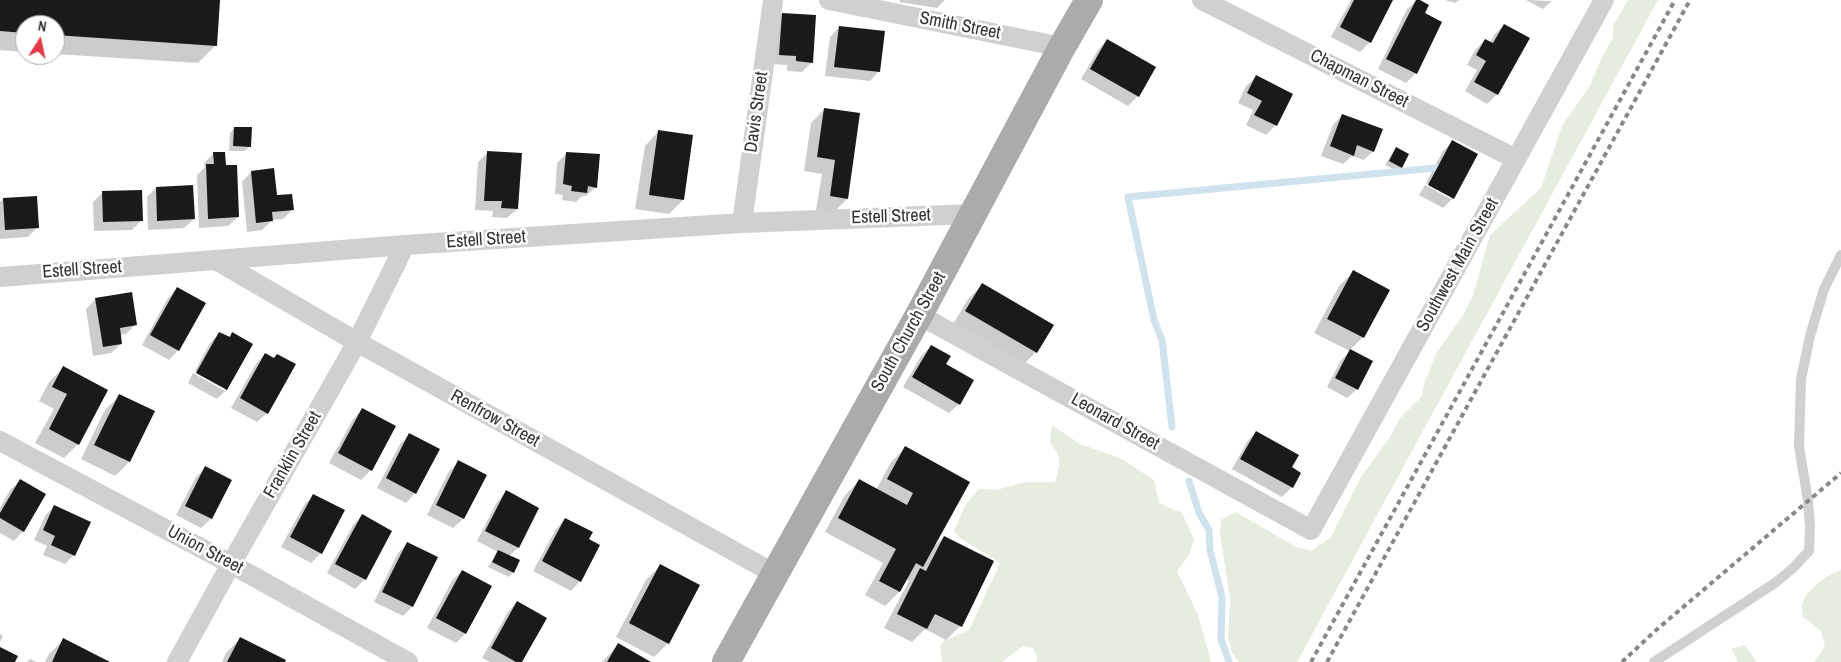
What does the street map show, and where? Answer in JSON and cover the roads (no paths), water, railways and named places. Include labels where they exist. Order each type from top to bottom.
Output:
[{"type":"main road","name":"South Church Street","points":[[726,662],[919,315],[1062,46],[1089,0]]},
{"type":"street","name":"Davis Street","points":[[742,223],[773,0]]},
{"type":"street","name":"Smith Street","points":[[830,0],[1062,46]]},
{"type":"street","name":"Chapman Street","points":[[1202,0],[1516,159]]},
{"type":"street","name":"Southwest Main Street","points":[[1311,530],[1604,0]]},
{"type":"street","name":"Estell Street","points":[[0,277],[405,246],[742,223],[973,214]]},
{"type":"street","name":"Franklin Street","points":[[178,662],[231,564],[357,342],[405,246]]},
{"type":"street","name":"Renfrow Street","points":[[216,260],[357,342],[775,574]]},
{"type":"street","name":"Leonard Street","points":[[919,315],[1311,530]]},
{"type":"street","name":"Union Street","points":[[0,441],[231,564],[408,662]]},
{"type":"lane","points":[[1654,662],[1775,583],[1809,551],[1808,501],[1799,446],[1801,379],[1810,336],[1824,289],[1841,255]]},
{"type":"waterway","points":[[1172,427],[1162,340],[1154,320],[1128,197],[1446,167]]},
{"type":"waterway","points":[[1189,481],[1199,513],[1209,530],[1210,550],[1222,597],[1221,639],[1229,662]]},
{"type":"railway","points":[[1311,662],[1675,0]]},
{"type":"railway","points":[[1327,662],[1690,0]]},
{"type":"railway","points":[[1622,662],[1655,631],[1841,473]]}]
